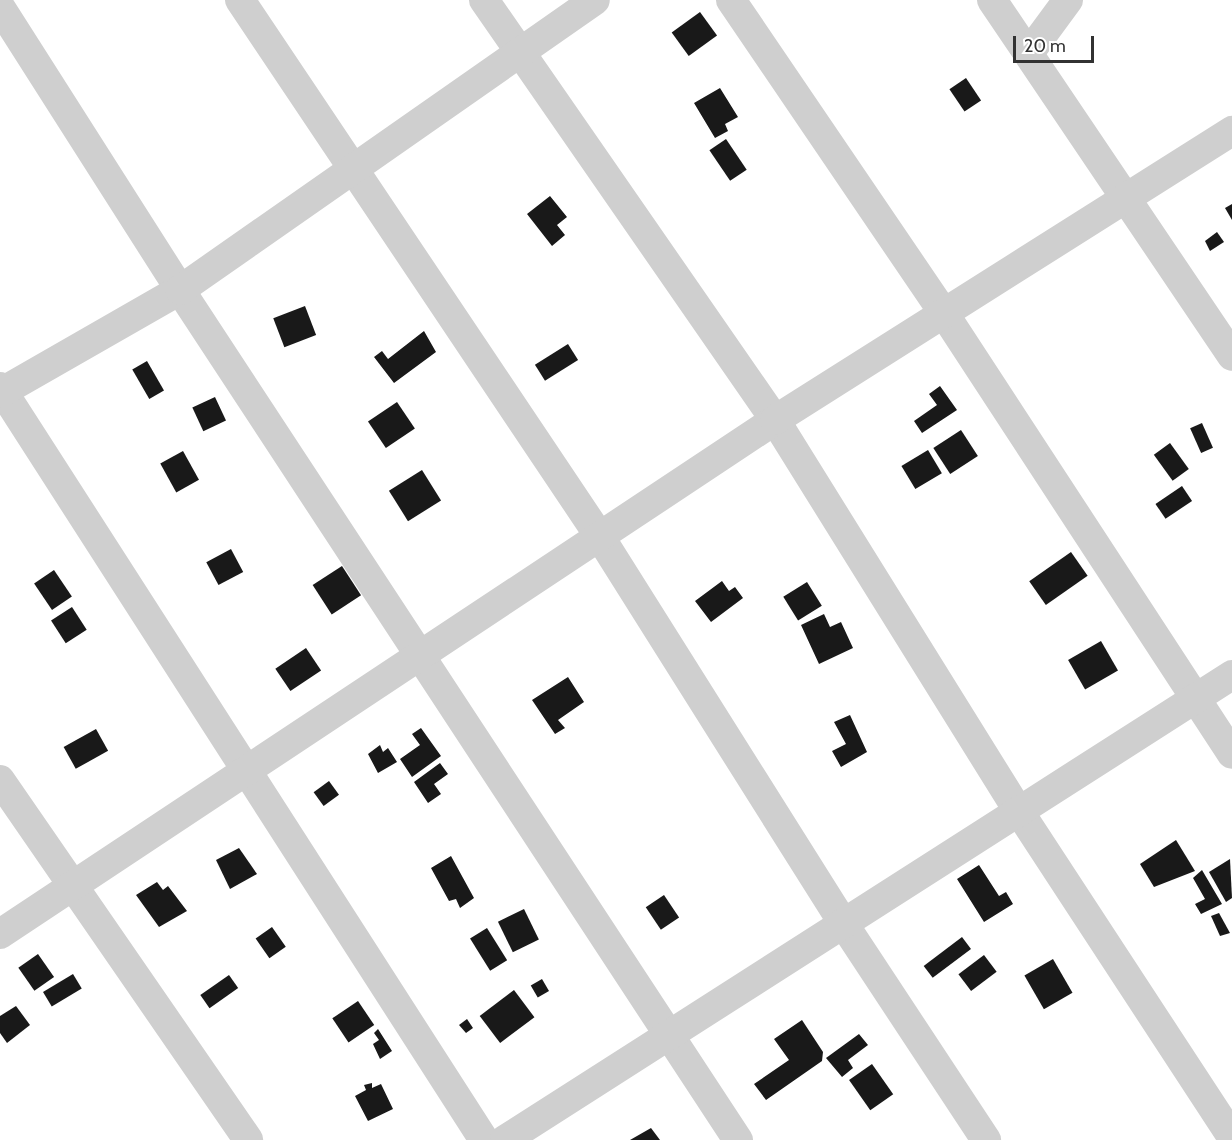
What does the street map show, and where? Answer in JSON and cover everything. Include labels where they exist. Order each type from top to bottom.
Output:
[{"type":"street","points":[[240,0],[350,168],[600,537],[843,923],[986,1140]]},
{"type":"street","points":[[484,0],[519,54],[775,420],[1020,813],[1232,1137]]},
{"type":"street","points":[[484,1140],[1,390],[180,290],[350,168],[595,0]]},
{"type":"street","points":[[731,0],[945,315],[1232,754]]},
{"type":"street","points":[[992,0],[1232,356]]},
{"type":"street","points":[[1029,53],[1068,0]]},
{"type":"street","points":[[0,7],[180,290],[738,1140]]},
{"type":"street","points":[[0,934],[775,420],[945,315],[1232,131]]},
{"type":"street","points":[[505,1140],[667,1033],[1020,813],[1232,675]]},
{"type":"street","points":[[0,780],[248,1140]]},
{"type":"building","points":[[700,12],[717,35],[689,56],[672,33]]},
{"type":"building","points":[[966,78],[981,100],[965,112],[949,89]]},
{"type":"building","points":[[720,88],[738,117],[725,124],[728,131],[715,138],[694,103]]},
{"type":"building","points":[[726,139],[747,170],[730,181],[709,150]]},
{"type":"building","points":[[550,196],[567,217],[557,225],[565,235],[552,246],[527,214]]},
{"type":"building","points":[[1232,204],[1232,220],[1225,208]]},
{"type":"building","points":[[1217,232],[1224,242],[1210,251],[1205,241]]},
{"type":"building","points":[[305,306],[316,335],[284,347],[273,318]]},
{"type":"building","points":[[424,331],[436,352],[394,383],[374,357],[382,351],[388,359]]},
{"type":"building","points":[[568,344],[578,360],[545,381],[535,365]]},
{"type":"building","points":[[147,361],[164,390],[149,399],[132,370]]},
{"type":"building","points":[[940,386],[957,410],[922,433],[914,421],[937,405],[929,394]]},
{"type":"building","points":[[215,397],[226,421],[203,431],[192,408]]},
{"type":"building","points":[[397,402],[415,429],[386,448],[368,422]]},
{"type":"building","points":[[1202,423],[1213,448],[1201,453],[1190,428]]},
{"type":"building","points":[[961,430],[978,456],[950,474],[933,448]]},
{"type":"building","points":[[1170,443],[1189,469],[1173,481],[1154,455]]},
{"type":"building","points":[[928,450],[942,473],[915,489],[901,466]]},
{"type":"building","points":[[183,451],[199,480],[176,492],[160,464]]},
{"type":"building","points":[[422,470],[441,501],[408,521],[389,491]]},
{"type":"building","points":[[1182,486],[1192,501],[1166,519],[1155,504]]},
{"type":"building","points":[[231,549],[243,572],[218,585],[206,562]]},
{"type":"building","points":[[1071,552],[1088,576],[1046,605],[1029,581]]},
{"type":"building","points":[[342,566],[361,595],[332,614],[313,585]]},
{"type":"building","points":[[54,570],[72,597],[52,610],[34,583]]},
{"type":"building","points":[[722,581],[729,591],[735,587],[743,598],[711,622],[695,601]]},
{"type":"building","points":[[807,582],[822,606],[798,621],[783,597]]},
{"type":"building","points":[[72,607],[87,630],[66,643],[51,621]]},
{"type":"building","points":[[824,614],[830,627],[841,622],[853,648],[819,664],[801,625]]},
{"type":"building","points":[[1101,641],[1118,670],[1085,689],[1068,660]]},
{"type":"building","points":[[306,648],[321,670],[290,691],[275,669]]},
{"type":"building","points":[[568,677],[584,702],[558,720],[565,728],[555,734],[532,700]]},
{"type":"building","points":[[850,715],[867,752],[841,767],[832,751],[846,744],[834,722]]},
{"type":"building","points":[[421,728],[441,756],[412,777],[400,759],[420,745],[412,734]]},
{"type":"building","points":[[96,729],[108,751],[76,769],[64,747]]},
{"type":"building","points":[[380,745],[383,752],[388,748],[397,762],[378,773],[368,754]]},
{"type":"building","points":[[440,763],[448,774],[434,784],[441,794],[428,803],[414,782]]},
{"type":"building","points":[[329,781],[339,795],[324,806],[314,792]]},
{"type":"building","points":[[1176,840],[1195,871],[1154,887],[1140,864]]},
{"type":"building","points":[[239,848],[257,874],[230,889],[216,860]]},
{"type":"building","points":[[451,856],[474,898],[460,908],[456,899],[449,901],[431,868]]},
{"type":"building","points":[[1230,859],[1232,898],[1226,902],[1209,872]]},
{"type":"building","points":[[979,865],[999,896],[1006,892],[1013,904],[984,922],[957,879]]},
{"type":"building","points":[[1202,870],[1222,904],[1201,914],[1195,904],[1205,899],[1193,878]]},
{"type":"building","points":[[157,882],[163,890],[168,886],[187,911],[159,927],[136,895]]},
{"type":"building","points":[[664,895],[679,917],[661,930],[646,907]]},
{"type":"building","points":[[524,909],[539,940],[513,952],[498,922]]},
{"type":"building","points":[[1219,913],[1230,933],[1220,936],[1211,916]]},
{"type":"building","points":[[272,927],[286,947],[269,958],[256,938]]},
{"type":"building","points":[[487,928],[507,960],[490,971],[470,939]]},
{"type":"building","points":[[962,937],[971,949],[933,978],[924,966]]},
{"type":"building","points":[[38,954],[54,977],[34,991],[18,968]]},
{"type":"building","points":[[984,955],[997,972],[971,991],[958,974]]},
{"type":"building","points":[[1053,959],[1072,993],[1044,1009],[1024,976]]},
{"type":"building","points":[[73,974],[82,989],[52,1007],[43,992]]},
{"type":"building","points":[[229,975],[238,988],[210,1008],[200,995]]},
{"type":"building","points":[[542,979],[549,991],[538,998],[531,986]]},
{"type":"building","points":[[514,990],[534,1017],[500,1043],[480,1016]]},
{"type":"building","points":[[358,1001],[374,1025],[349,1042],[332,1018]]},
{"type":"building","points":[[16,1006],[30,1025],[7,1043],[0,1033],[0,1016]]},
{"type":"building","points":[[467,1019],[473,1028],[466,1033],[459,1025]]},
{"type":"building","points":[[802,1020],[823,1052],[822,1061],[766,1100],[754,1084],[789,1060],[774,1039]]},
{"type":"building","points":[[378,1029],[392,1051],[380,1059],[373,1044],[379,1040],[374,1033]]},
{"type":"building","points":[[859,1034],[868,1045],[848,1060],[853,1068],[842,1077],[826,1058]]},
{"type":"building","points":[[872,1064],[893,1094],[870,1110],[849,1080]]},
{"type":"building","points":[[372,1083],[372,1088],[381,1084],[393,1109],[368,1121],[355,1096],[366,1090],[364,1085]]},
{"type":"building","points":[[651,1128],[660,1140],[630,1140]]}]
